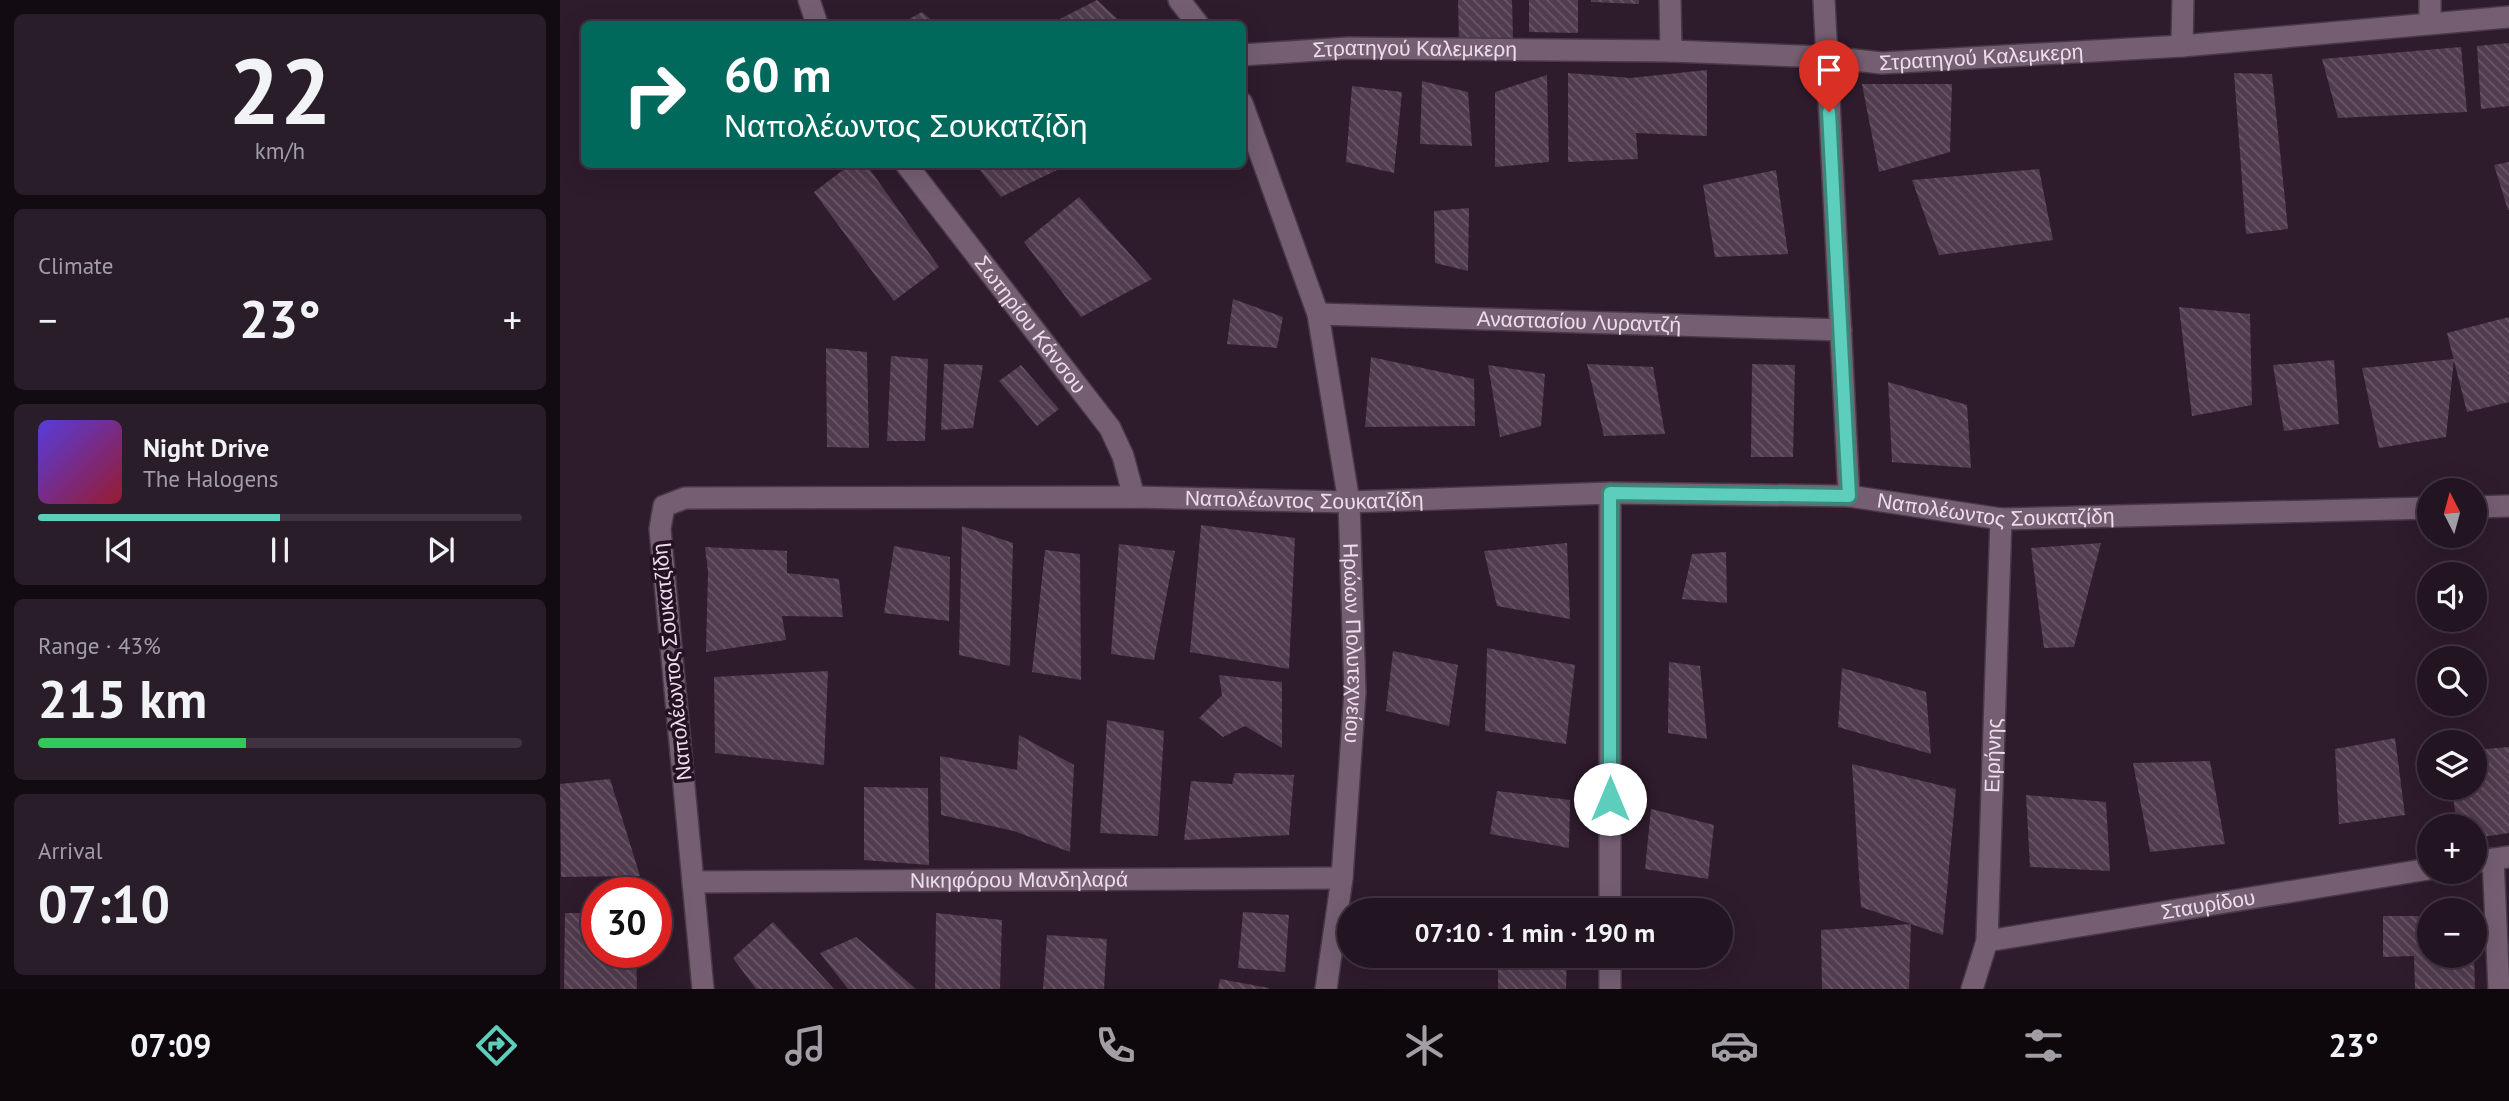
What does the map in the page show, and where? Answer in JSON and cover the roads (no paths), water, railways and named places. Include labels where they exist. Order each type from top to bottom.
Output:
[{"type":"street","points":[[809,0],[816,21]]},
{"type":"street","points":[[1179,0],[1196,21]]},
{"type":"street","points":[[1670,0],[1671,51]]},
{"type":"street","points":[[1824,0],[1849,496]]},
{"type":"street","points":[[2182,46],[2183,0]]},
{"type":"street","points":[[2430,23],[2431,0]]},
{"type":"street","name":"Στρατηγού Καλεμκερη","points":[[1246,55],[1348,48],[1671,51],[1826,57],[1882,63],[2182,46],[2509,17]]},
{"type":"street","name":"Ηρώων Πολυτεχνείου","points":[[1246,114],[1318,314],[1349,502],[1355,692],[1342,878],[1326,989]]},
{"type":"street","name":"Σωτηρίου Κάνσου","points":[[909,168],[1110,428],[1123,457],[1135,497]]},
{"type":"street","name":"Αναστασίου Λυραντζή","points":[[1318,314],[1841,330]]},
{"type":"street","points":[[1610,493],[1610,898]]},
{"type":"street","name":"Ναπολέωντος Σουκατζίδη","points":[[703,989],[660,530],[664,506],[685,498],[1135,497],[1349,502],[1610,493],[1849,496],[2001,519],[2417,508]]},
{"type":"street","points":[[2487,507],[2509,506]]},
{"type":"street","name":"Ειρήνης","points":[[1972,989],[1987,941],[2001,519]]},
{"type":"street","points":[[2492,859],[2499,989]]},
{"type":"street","name":"Σταυρίδου","points":[[1987,941],[2417,871]]},
{"type":"street","name":"Νικηφόρου Μανδηλαρά","points":[[694,882],[1342,878]]},
{"type":"street","points":[[1610,968],[1610,989]]}]
